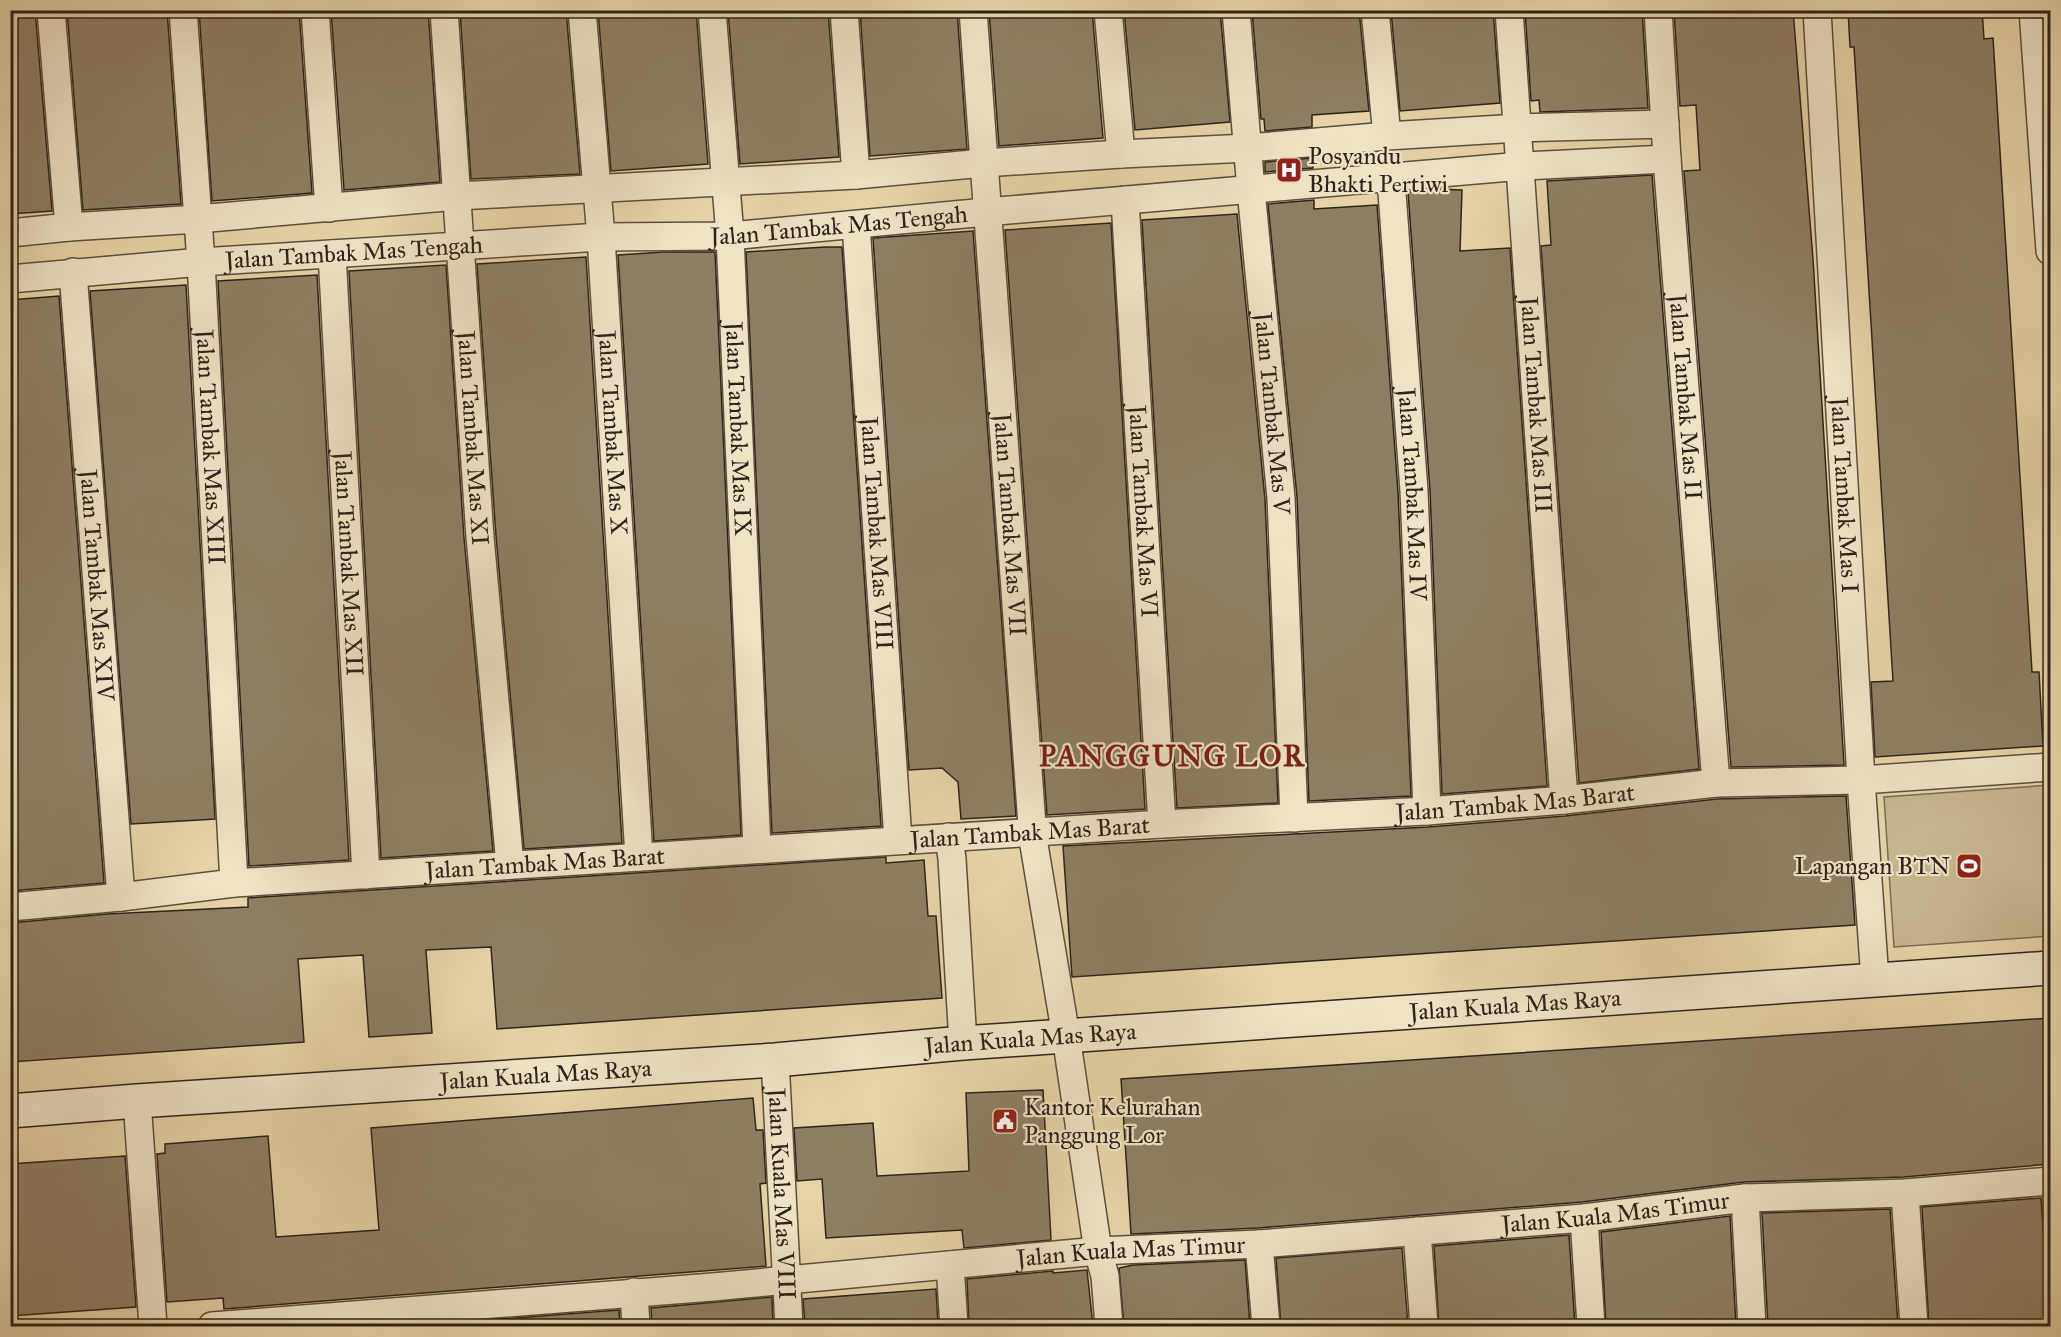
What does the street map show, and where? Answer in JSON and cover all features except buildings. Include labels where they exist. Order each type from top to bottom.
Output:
[{"type":"street","points":[[51,10],[69,227]]},
{"type":"street","name":"Jalan Tambak Mas XIII","points":[[183,10],[201,262],[234,883]]},
{"type":"street","points":[[315,10],[329,208]]},
{"type":"street","name":"Jalan Tambak Mas XI","points":[[444,10],[480,537],[510,865]]},
{"type":"street","name":"Jalan Tambak Mas X","points":[[582,10],[601,237],[639,857]]},
{"type":"street","name":"Jalan Tambak Mas IX","points":[[712,10],[730,236],[757,849]]},
{"type":"street","points":[[843,10],[856,176]]},
{"type":"street","name":"Jalan Tambak Mas VII","points":[[973,10],[1032,832],[1066,1036],[1098,1251],[1105,1276],[1109,1326]]},
{"type":"street","points":[[1108,10],[1121,154]]},
{"type":"street","name":"Jalan Tambak Mas V","points":[[1236,10],[1281,498],[1294,818]]},
{"type":"street","points":[[1375,10],[1387,136]]},
{"type":"street","name":"Jalan Tambak Mas III","points":[[1509,10],[1522,166],[1564,800]]},
{"type":"street","name":"Jalan Tambak Mas II","points":[[1658,10],[1667,159],[1716,783]]},
{"type":"street","name":"Jalan Tambak Mas I","points":[[1817,10],[1861,780],[1875,980]]},
{"type":"street","points":[[2033,10],[2050,251]]},
{"type":"street","name":"Jalan Tambak Mas Tengah","points":[[10,233],[457,196],[856,176],[983,163],[1248,148],[1518,128],[1665,124]]},
{"type":"street","name":"Jalan Tambak Mas Tengah","points":[[10,279],[201,262],[601,237],[730,236],[1522,166],[1667,159]]},
{"type":"street","name":"Jalan Tambak Mas IV","points":[[1391,179],[1414,491],[1427,811]]},
{"type":"street","name":"Jalan Tambak Mas VI","points":[[1125,200],[1162,824]]},
{"type":"street","name":"Jalan Tambak Mas VIII","points":[[856,225],[898,840]]},
{"type":"street","name":"Jalan Tambak Mas XII","points":[[332,254],[366,875]]},
{"type":"street","name":"Jalan Tambak Mas XIV","points":[[73,272],[122,897]]},
{"type":"street","name":"Jalan Tambak Mas Barat","points":[[10,907],[122,897],[234,883],[1162,824],[1427,811],[1564,800],[1716,783],[1861,780],[2050,767]]},
{"type":"street","points":[[949,837],[963,1043]]},
{"type":"street","name":"Jalan Kuala Mas Raya","points":[[10,1111],[776,1060],[963,1043],[2050,968]]},
{"type":"street","name":"Jalan Kuala Mas VIII","points":[[776,1060],[789,1326]]},
{"type":"street","points":[[136,1101],[153,1326]]},
{"type":"street","name":"Jalan Kuala Mas Timur","points":[[212,1326],[468,1316],[634,1292],[713,1287],[1098,1251],[1259,1244],[1584,1218],[1744,1198],[1905,1193],[2050,1181]]},
{"type":"street","points":[[1905,1193],[1914,1326]]},
{"type":"street","points":[[1744,1198],[1752,1326]]},
{"type":"street","points":[[1584,1218],[1591,1326]]},
{"type":"street","points":[[1417,1231],[1424,1326]]},
{"type":"street","points":[[1259,1244],[1266,1326]]},
{"type":"street","points":[[950,1265],[954,1326]]},
{"type":"street","points":[[634,1292],[636,1326]]},
{"type":"shaded area","name":"Lapangan BTN","points":[[2050,785],[2050,936],[1894,947],[1884,797]]},
{"type":"place","name":"Posyandu Bhakti Pertiwi","points":[[1289,170]]},
{"type":"place","name":"Lapangan BTN","points":[[1969,866]]},
{"type":"place","name":"Kantor Kelurahan Panggung Lor","points":[[1005,1121]]},
{"type":"district","name":"PANGGUNG LOR","points":[[1172,756]]}]
